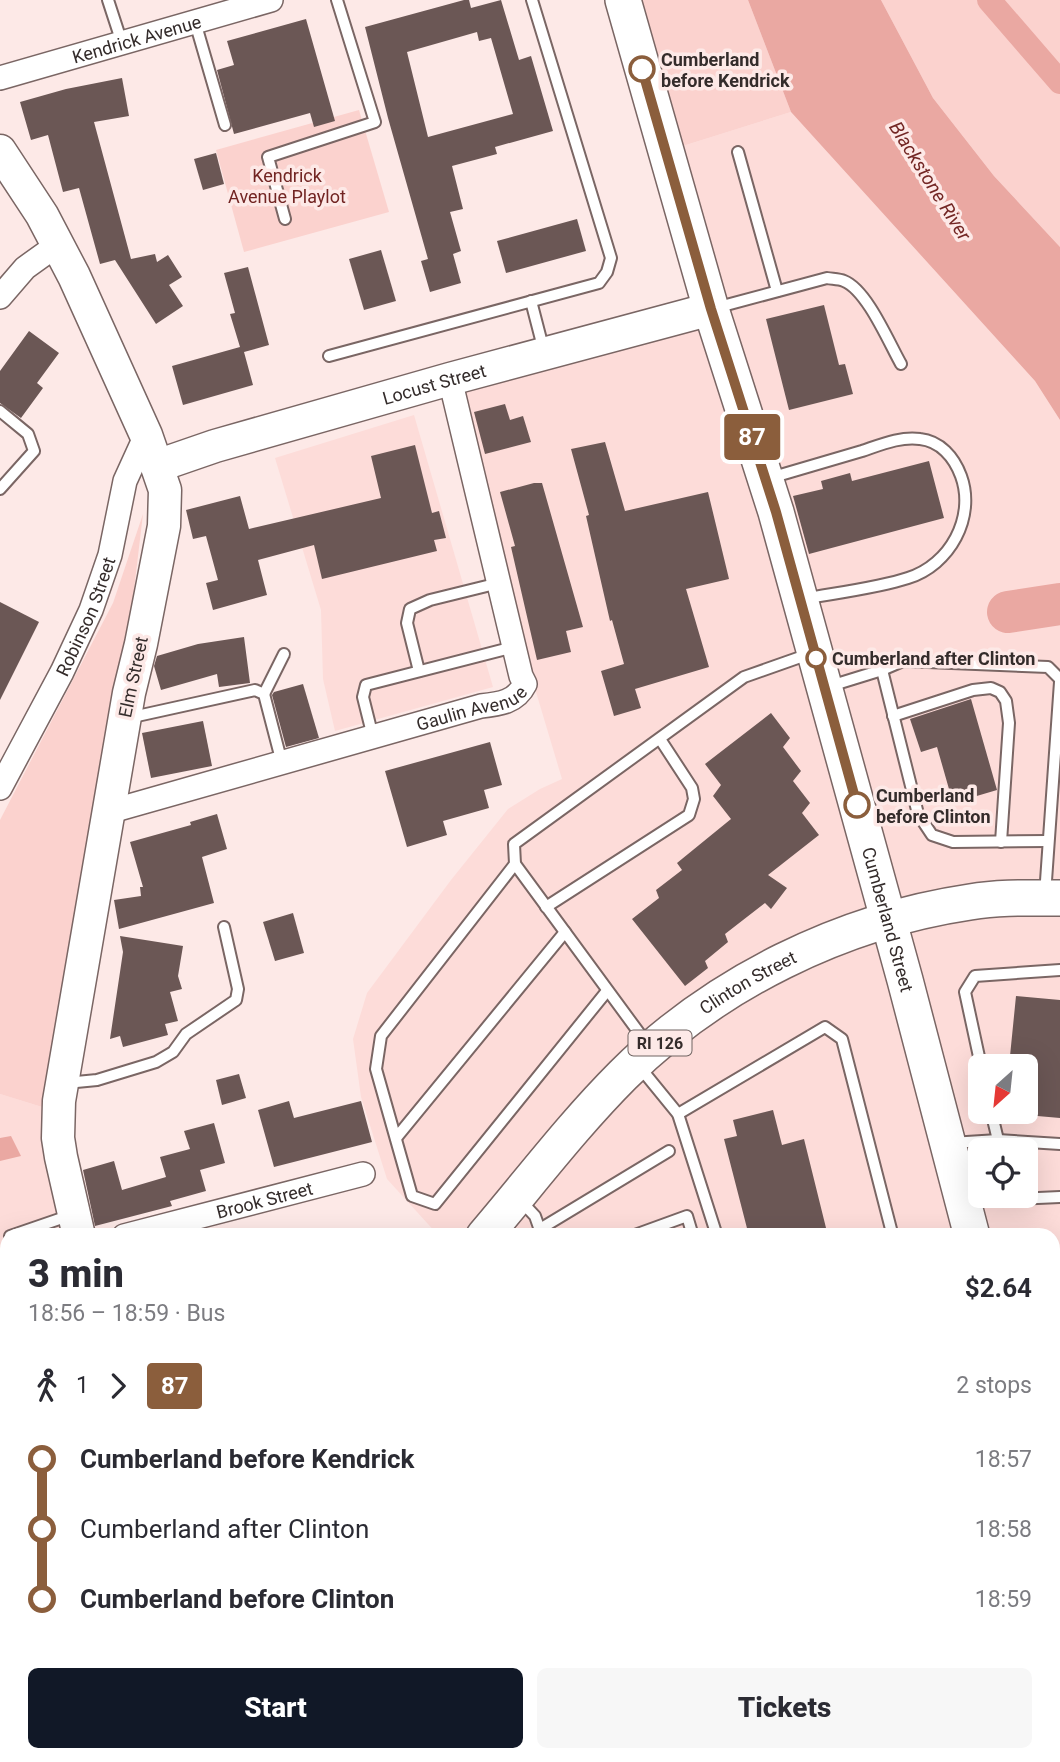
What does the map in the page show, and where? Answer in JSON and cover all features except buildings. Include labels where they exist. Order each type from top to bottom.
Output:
[{"type":"main road","name":"Cumberland Street","points":[[623,0],[711,309],[766,479],[815,652],[970,1228]]},
{"type":"main road","name":"Clinton Street","points":[[490,1228],[624,1075],[702,1008],[750,978],[797,953],[888,920],[972,901],[1052,898]]},
{"type":"street","name":"Kendrick Avenue","points":[[0,78],[271,0]]},
{"type":"street","name":"Elm Street","points":[[0,151],[24,185],[58,245],[146,435],[165,490],[164,526],[124,719],[59,1101],[58,1138],[76,1225]]},
{"type":"street","points":[[0,297],[25,268],[58,245]]},
{"type":"street","name":"Locust Street","points":[[157,466],[215,446],[450,379],[711,309]]},
{"type":"street","name":"Gaulin Avenue","points":[[108,812],[481,706],[503,704],[518,696],[525,684],[450,379]]},
{"type":"street","name":"Robinson Street","points":[[0,788],[62,672],[91,610],[110,555],[125,481],[146,435]]},
{"type":"street","name":"Brook Street","points":[[155,1228],[363,1174]]},
{"type":"lane","points":[[108,0],[122,43]]},
{"type":"lane","points":[[285,219],[268,157],[375,122],[337,0]]},
{"type":"lane","points":[[330,356],[598,283],[607,272],[611,258],[532,0]]},
{"type":"lane","points":[[195,22],[225,125]]},
{"type":"lane","points":[[738,152],[777,291]]},
{"type":"lane","points":[[711,309],[827,278],[846,281],[868,305],[901,364]]},
{"type":"lane","points":[[531,301],[545,353]]},
{"type":"lane","points":[[0,411],[28,434],[34,452],[0,489]]},
{"type":"lane","points":[[766,479],[896,441],[919,439],[938,444],[954,461],[962,478],[966,501],[964,521],[946,552],[929,566],[910,578],[800,599]]},
{"type":"lane","points":[[419,671],[407,623],[410,609],[430,600],[499,583]]},
{"type":"lane","points":[[373,737],[363,697],[366,685],[514,647]]},
{"type":"lane","points":[[714,1228],[678,1114],[607,991],[515,864],[514,844],[744,677],[815,652]]},
{"type":"lane","points":[[282,763],[264,694],[284,654]]},
{"type":"lane","points":[[825,688],[903,661],[1048,667],[1060,681],[1048,841],[1052,898]]},
{"type":"lane","points":[[882,670],[918,814],[932,835],[953,842],[1048,841]]},
{"type":"lane","points":[[893,716],[973,690],[991,688],[1000,692],[1006,701],[1009,723],[1001,842]]},
{"type":"lane","points":[[124,719],[255,690],[264,694]]},
{"type":"lane","points":[[546,907],[690,815],[694,799],[692,788],[660,739]]},
{"type":"lane","points":[[515,864],[381,1036],[376,1069],[412,1196],[435,1204],[607,991]]},
{"type":"lane","points":[[62,1083],[97,1080],[156,1062],[173,1052],[186,1034],[236,1000],[238,989],[224,927]]},
{"type":"lane","points":[[396,1138],[565,933]]},
{"type":"lane","points":[[978,1054],[965,992],[975,976],[1060,970]]},
{"type":"lane","points":[[678,1114],[825,1027],[842,1039],[891,1228]]},
{"type":"lane","points":[[947,1144],[968,1143]]},
{"type":"lane","points":[[1038,1143],[1060,1144]]},
{"type":"lane","points":[[547,1228],[669,1151]]},
{"type":"lane","points":[[516,1196],[535,1216],[540,1228]]},
{"type":"lane","points":[[963,1202],[1060,1197]]},
{"type":"lane","points":[[654,1228],[687,1216],[691,1228]]},
{"type":"lane","points":[[57,1228],[76,1225]]},
{"type":"shaded area","points":[[791,112],[1035,381],[1060,420],[1060,1228],[432,1228],[387,1179],[361,1097],[353,1039],[367,993],[508,809],[562,779],[446,384],[707,324],[670,150]]},
{"type":"shaded area","points":[[414,415],[493,687],[335,731],[323,679],[321,610],[275,458]]},
{"type":"shaded area","points":[[0,1094],[55,1111],[80,1228],[0,1228]]},
{"type":"green space","points":[[628,0],[748,0],[791,112],[670,150]]},
{"type":"green space","points":[[881,0],[1060,0],[1060,247],[994,176],[933,98]]},
{"type":"green space","name":"Kendrick Avenue Playlot","points":[[359,110],[389,212],[244,252],[216,150]]},
{"type":"green space","points":[[143,514],[115,749],[55,1111],[0,1094],[0,820],[113,603]]},
{"type":"water","name":"Blackstone River","points":[[748,0],[881,0],[933,98],[994,176],[1060,247],[1060,420],[1035,381],[791,112]]},
{"type":"water","points":[[11,1136],[21,1156],[0,1161],[0,1138]]},
{"type":"waterway","points":[[989,0],[1060,82]]},
{"type":"waterway","points":[[1008,612],[1060,604]]},
{"type":"bus line","name":"87","points":[[642,69],[711,309],[776,512],[857,805]]},
{"type":"place","name":"Cumberland before Kendrick","points":[[642,69]]},
{"type":"place","name":"Cumberland after Clinton","points":[[816,658]]},
{"type":"place","name":"Cumberland before Clinton","points":[[857,805]]}]
